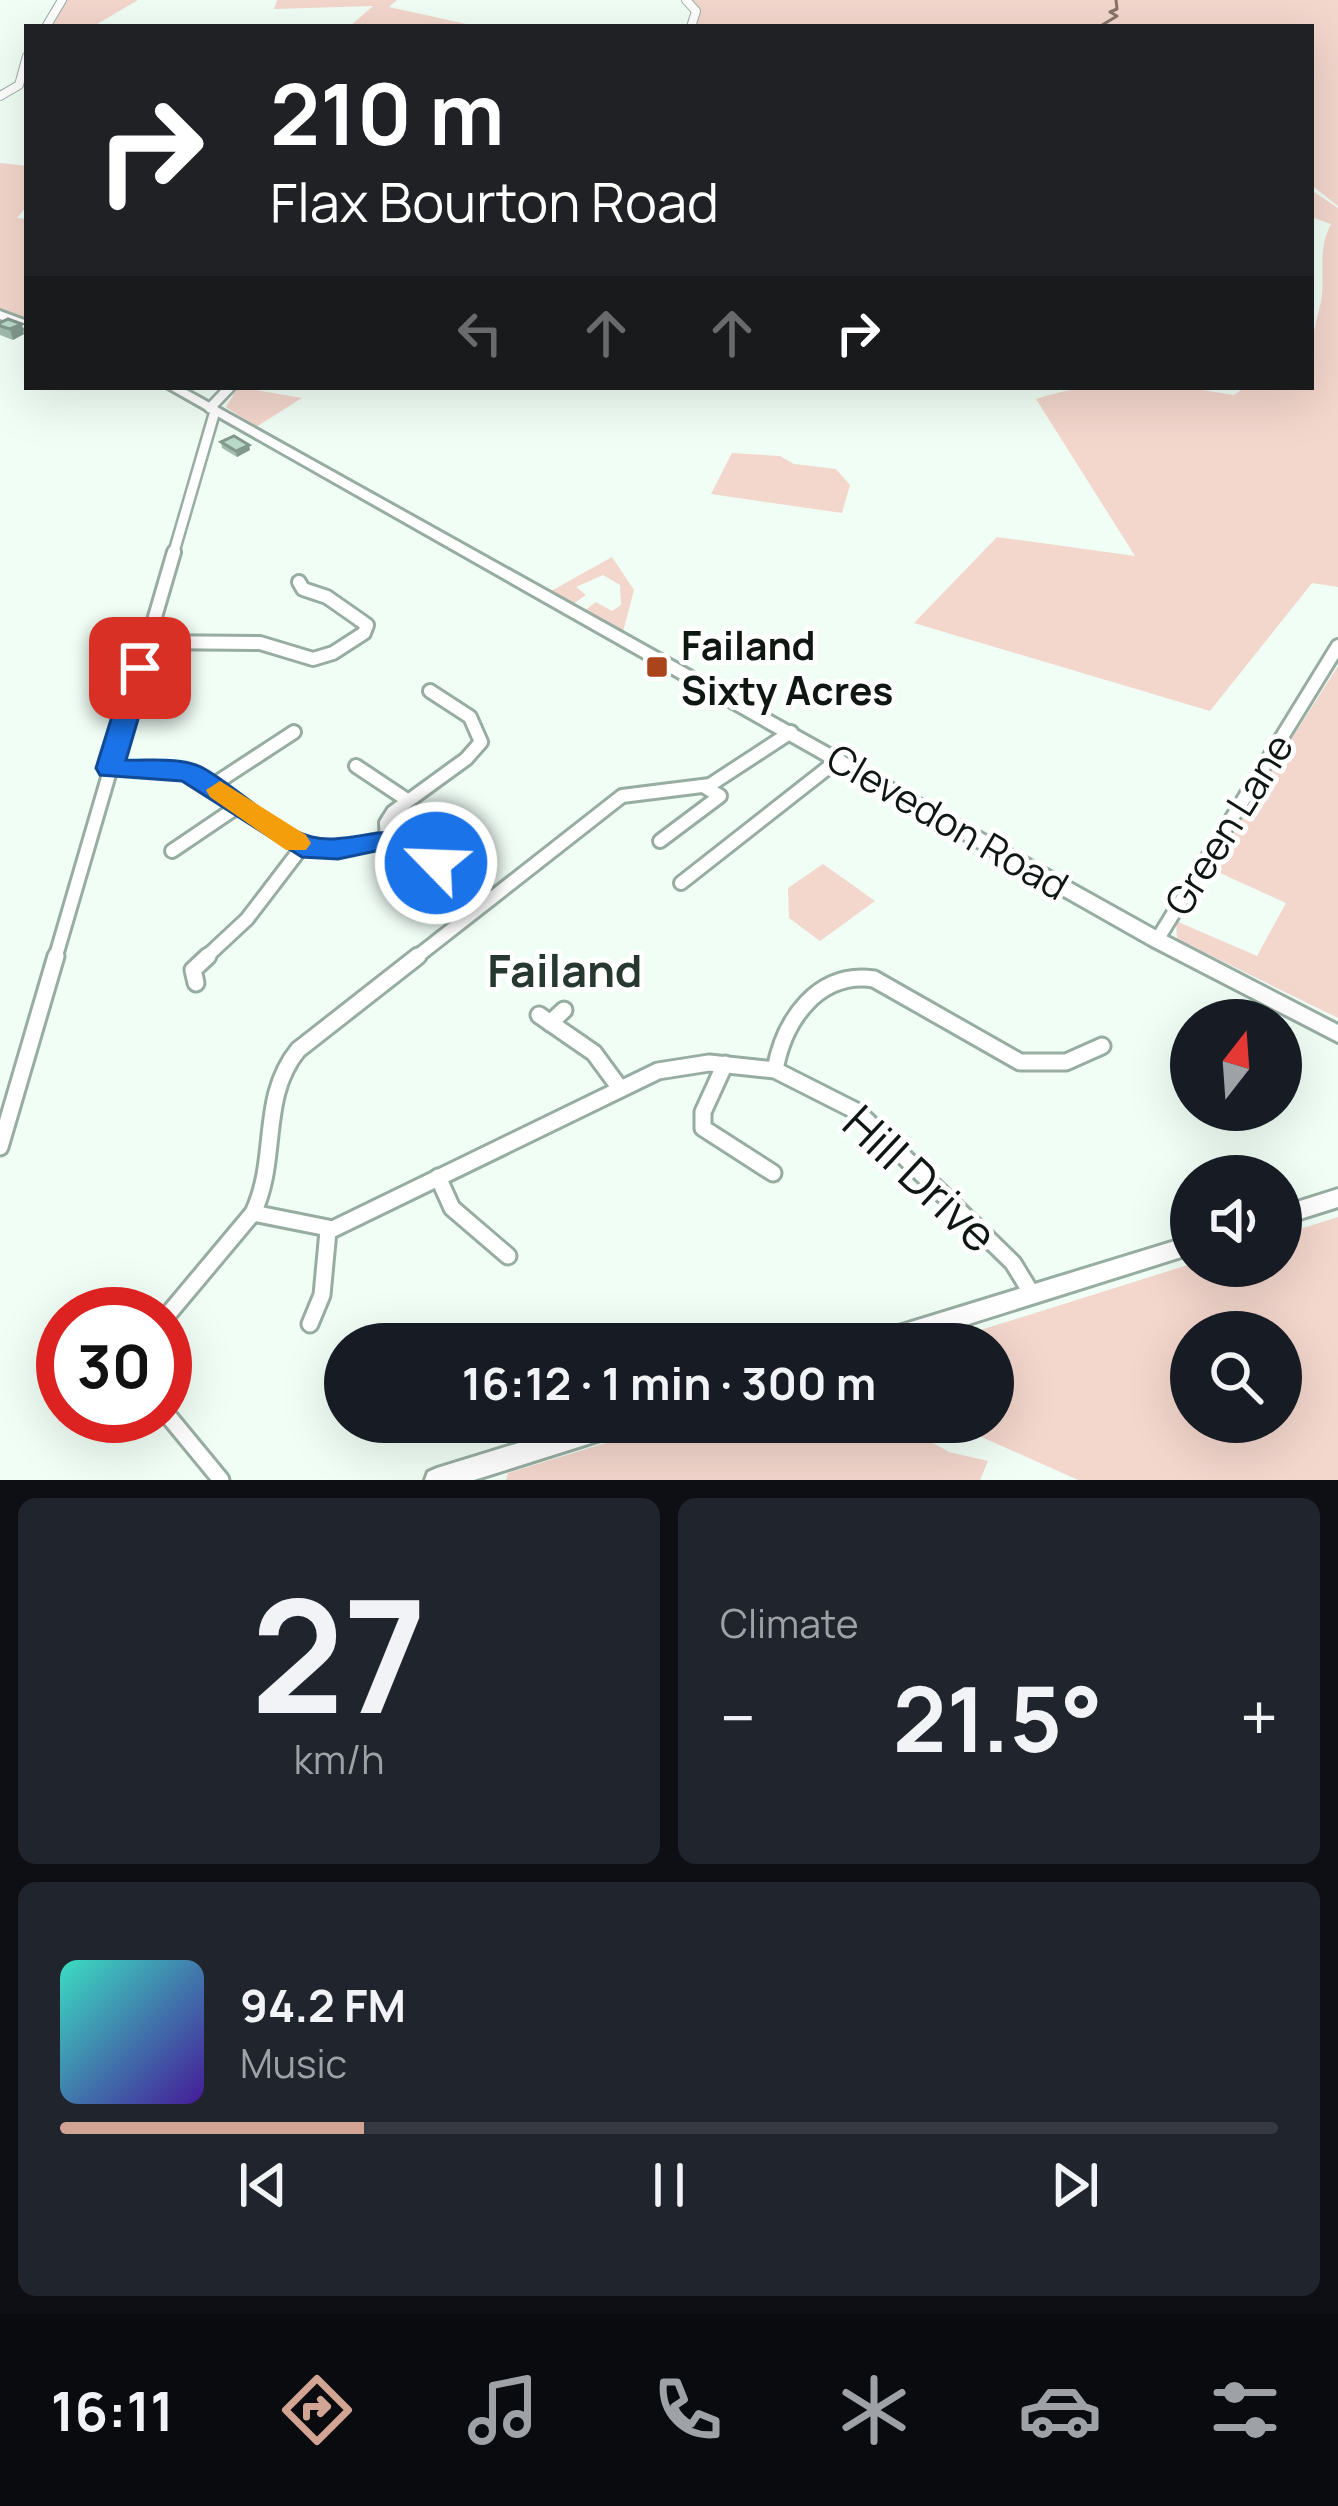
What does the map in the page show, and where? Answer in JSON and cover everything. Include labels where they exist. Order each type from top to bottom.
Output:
[{"type":"main road","name":"Clevedon Road","points":[[176,390],[1156,940],[1338,1034]]},
{"type":"main road","points":[[1302,1209],[1338,1198]]},
{"type":"main road","points":[[939,1323],[1170,1251]]},
{"type":"main road","points":[[437,1480],[556,1443]]},
{"type":"street","points":[[0,96],[19,85],[24,67]]},
{"type":"street","points":[[0,1147],[214,415],[228,390]]},
{"type":"street","points":[[148,642],[260,643],[311,664],[364,633],[367,625],[327,597],[300,589]]},
{"type":"street","name":"Green Lane","points":[[1156,940],[1338,646]]},
{"type":"street","points":[[387,839],[387,820],[407,800],[472,755],[481,742],[471,718],[438,691]]},
{"type":"street","points":[[213,785],[258,750],[294,731]]},
{"type":"street","points":[[191,1287],[253,1213],[272,1168],[270,1093],[291,1056],[622,796],[705,787],[790,732]]},
{"type":"street","points":[[681,884],[838,759]]},
{"type":"street","points":[[364,767],[407,800]]},
{"type":"street","points":[[110,768],[176,769],[213,785],[302,847],[338,849],[387,839],[409,845],[491,898]]},
{"type":"street","points":[[660,841],[720,796],[705,787]]},
{"type":"street","points":[[172,851],[192,845],[240,805]]},
{"type":"street","points":[[196,983],[193,970],[248,919],[302,847]]},
{"type":"street","points":[[775,1070],[785,1034],[812,998],[831,982],[851,975],[874,980],[1020,1062],[1050,1065],[1095,1054]]},
{"type":"street","points":[[564,1010],[545,1019],[594,1053],[619,1087]]},
{"type":"street","points":[[725,1064],[700,1123],[737,1160],[773,1173]]},
{"type":"street","name":"Hill Drive","points":[[328,1231],[619,1087],[673,1067],[725,1064],[775,1070],[833,1097],[884,1134],[1012,1263],[1032,1294]]},
{"type":"street","points":[[438,1177],[452,1208],[504,1246]]},
{"type":"street","points":[[253,1213],[328,1231],[322,1295],[310,1324]]},
{"type":"street","points":[[191,1443],[221,1480]]},
{"type":"shaded area","points":[[67,0],[138,0],[97,24],[54,24]]},
{"type":"shaded area","points":[[277,0],[397,0],[389,7],[466,24],[352,24],[373,6],[274,9]]},
{"type":"shaded area","points":[[690,0],[1338,0],[1338,206],[1314,187],[1314,24],[695,24],[699,11]]},
{"type":"shaded area","points":[[0,163],[24,166],[24,210],[17,218],[24,219],[24,318],[0,309]]},
{"type":"shaded area","points":[[1314,192],[1338,208],[1338,587],[1312,583],[1210,711],[914,623],[997,537],[1135,556],[1036,399],[1072,390],[1199,390],[1234,395],[1241,390],[1314,390],[1314,333],[1331,224],[1314,218]]},
{"type":"shaded area","points":[[236,390],[302,398],[256,427],[226,407]]},
{"type":"shaded area","points":[[732,453],[780,456],[794,464],[836,469],[850,485],[842,513],[711,494]]},
{"type":"shaded area","points":[[612,557],[634,590],[623,632],[584,611],[596,602],[612,611],[621,605],[620,585],[603,575],[576,587],[586,595],[573,604],[551,591]]},
{"type":"shaded area","points":[[1338,666],[1338,1018],[1177,939],[1176,921],[1257,956],[1286,903],[1209,868]]},
{"type":"shaded area","points":[[823,864],[875,901],[820,941],[789,918],[788,888]]},
{"type":"shaded area","points":[[1338,1217],[1338,1480],[1078,1480],[995,1443],[1014,1443],[1014,1323],[1003,1323],[1170,1271],[1170,1287],[1302,1287],[1302,1228]]},
{"type":"shaded area","points":[[606,1443],[933,1443],[949,1452],[988,1461],[980,1480],[506,1480],[508,1473]]},
{"type":"building","points":[[8,319],[22,324],[10,329],[0,326]]},
{"type":"building","points":[[234,436],[249,445],[236,451],[221,442]]},
{"type":"waterway","points":[[1104,24],[1117,16],[1110,12],[1117,9],[1116,0]]},
{"type":"slow traffic","points":[[220,790],[296,843]]},
{"type":"place","name":"Failand Sixty Acres","points":[[657,667]]},
{"type":"district","name":"Failand","points":[[565,970]]},
{"type":"route","points":[[140,668],[110,768],[188,772],[302,847],[338,849],[385,839],[406,844],[436,863]]}]
